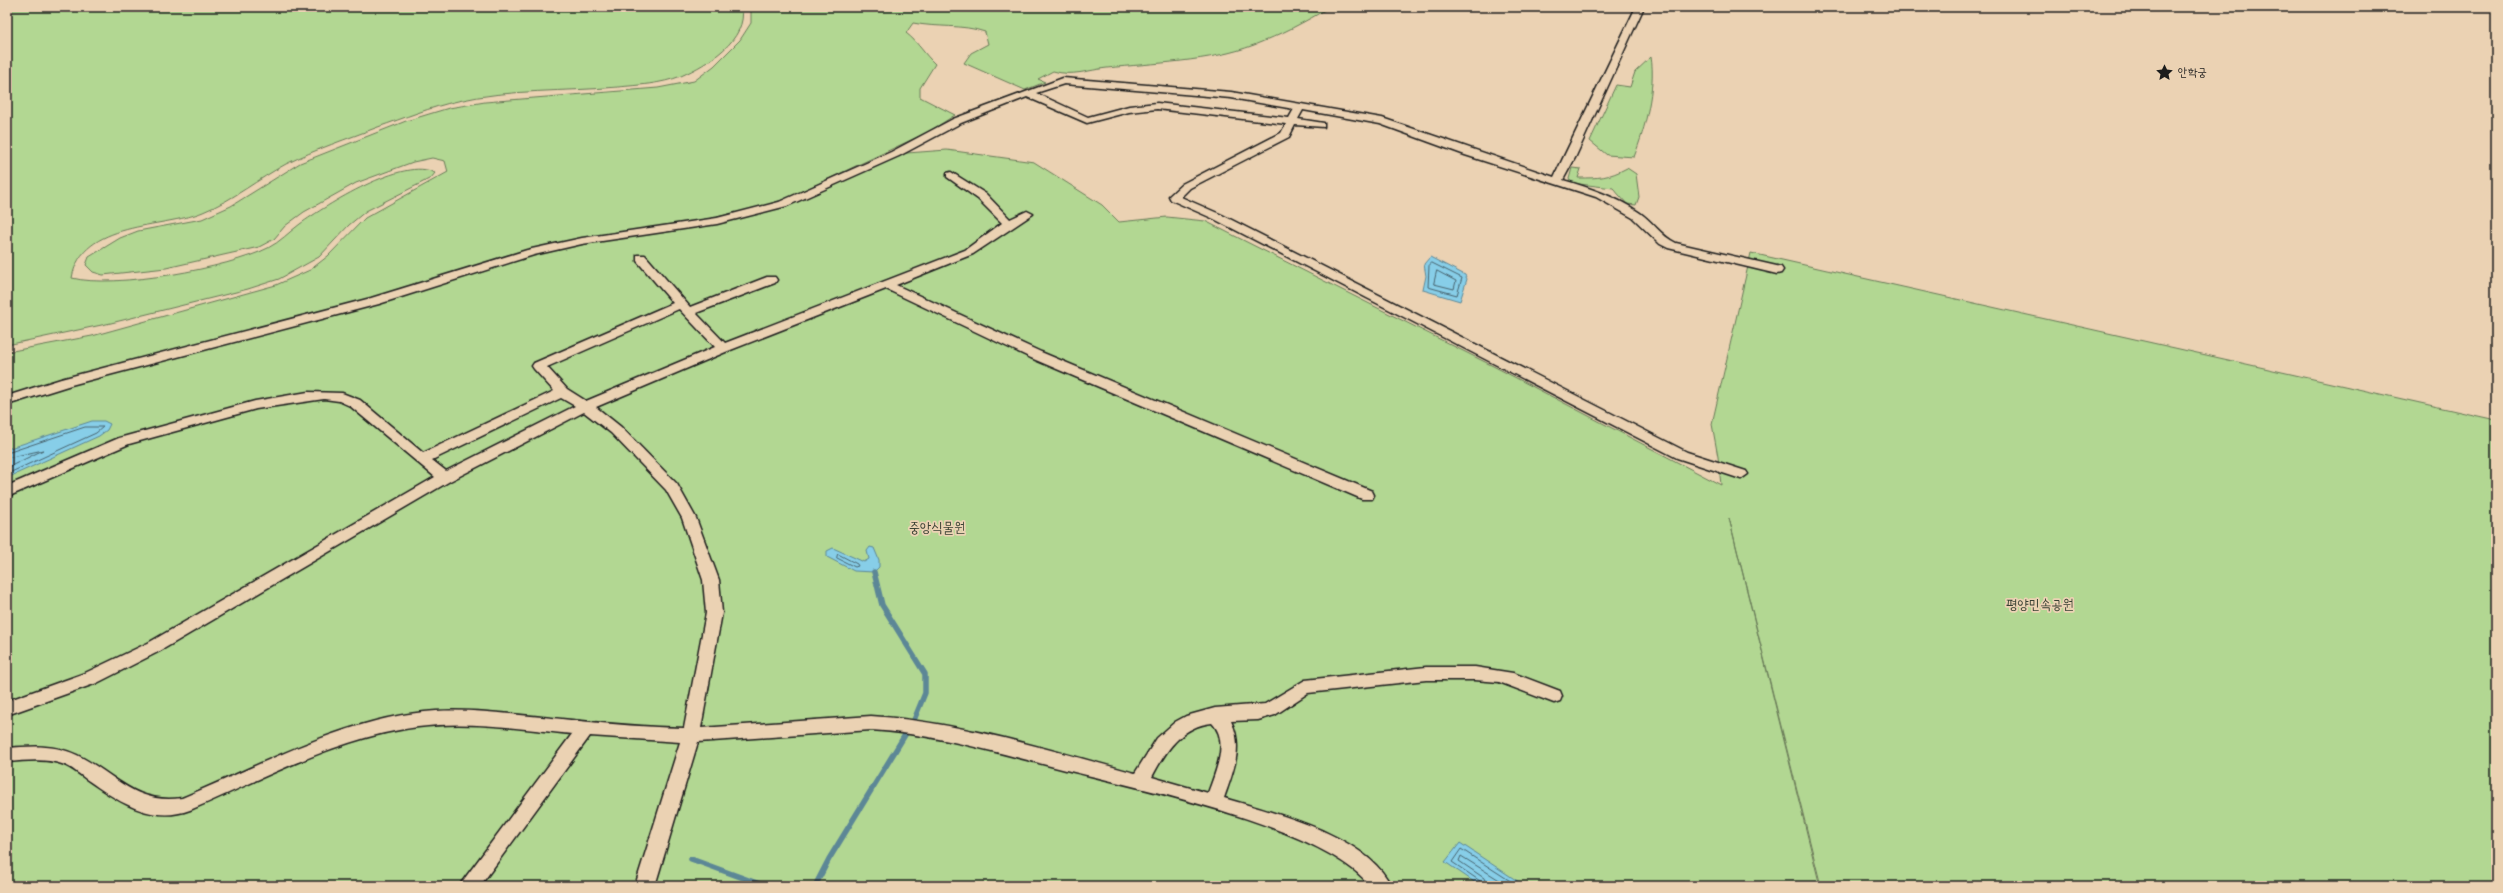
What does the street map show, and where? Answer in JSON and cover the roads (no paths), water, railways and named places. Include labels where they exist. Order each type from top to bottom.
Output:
[{"type":"street","points":[[1557,181],[1571,156],[1640,7]]},
{"type":"street","points":[[7,401],[66,382],[375,301],[531,252],[582,241],[701,224],[772,208],[801,198],[853,171],[911,146],[957,121],[1052,83],[1073,81],[1146,89],[1231,95],[1382,121],[1469,153],[1600,195],[1623,207],[1651,227],[1664,242],[1672,246],[1777,270]]},
{"type":"street","points":[[1027,93],[1087,120],[1129,109],[1157,106],[1320,125]]},
{"type":"street","points":[[1300,106],[1284,135],[1186,186],[1175,196],[1177,200],[1218,217],[1682,455],[1741,474]]},
{"type":"street","points":[[951,175],[978,194],[1003,217],[1008,224]]},
{"type":"street","points":[[7,708],[91,678],[154,647],[444,478],[583,406],[723,348],[969,252],[1008,224],[1027,214]]},
{"type":"street","points":[[641,258],[684,308],[723,348]]},
{"type":"street","points":[[644,886],[691,735],[711,637],[714,613],[711,580],[689,518],[672,487],[616,430],[594,412],[562,392],[539,366],[684,308],[771,280]]},
{"type":"street","points":[[885,284],[1036,355],[1367,495]]},
{"type":"street","points":[[422,459],[562,392]]},
{"type":"street","points":[[7,492],[143,435],[255,406],[308,396],[342,397],[355,402],[444,478]]},
{"type":"street","points":[[1140,781],[1157,751],[1172,732],[1191,720],[1214,715],[1270,710],[1294,692],[1305,688],[1425,673],[1466,673],[1500,676],[1554,696]]},
{"type":"street","points":[[1213,802],[1227,766],[1228,742],[1226,727],[1214,715]]},
{"type":"street","points":[[7,755],[46,754],[71,760],[134,801],[161,809],[184,805],[329,745],[399,723],[446,718],[506,720],[586,729],[691,735],[871,723],[892,723],[946,732],[1140,781],[1213,802],[1290,827],[1335,847],[1367,869],[1381,886]]},
{"type":"street","points":[[469,886],[586,729]]},
{"type":"water","points":[[1430,257],[1465,275],[1467,279],[1460,301],[1423,290],[1426,276],[1424,264]]},
{"type":"water","points":[[92,421],[104,421],[110,424],[107,430],[99,436],[7,478],[7,449]]},
{"type":"water","points":[[870,547],[874,548],[879,560],[879,567],[874,572],[854,571],[827,557],[827,551],[833,548],[864,562],[869,559],[867,551]]},
{"type":"water","points":[[1460,843],[1525,886],[1480,886],[1445,862]]},
{"type":"waterway","points":[[874,572],[882,605],[925,674],[925,693],[914,720]]},
{"type":"waterway","points":[[815,886],[829,859],[908,730]]},
{"type":"waterway","points":[[691,859],[765,886]]},
{"type":"place","name":"안학궁","points":[[2165,73]]},
{"type":"park label","name":"중앙식물원","points":[[937,529]]},
{"type":"park label","name":"평양민속공원","points":[[2040,606]]}]
